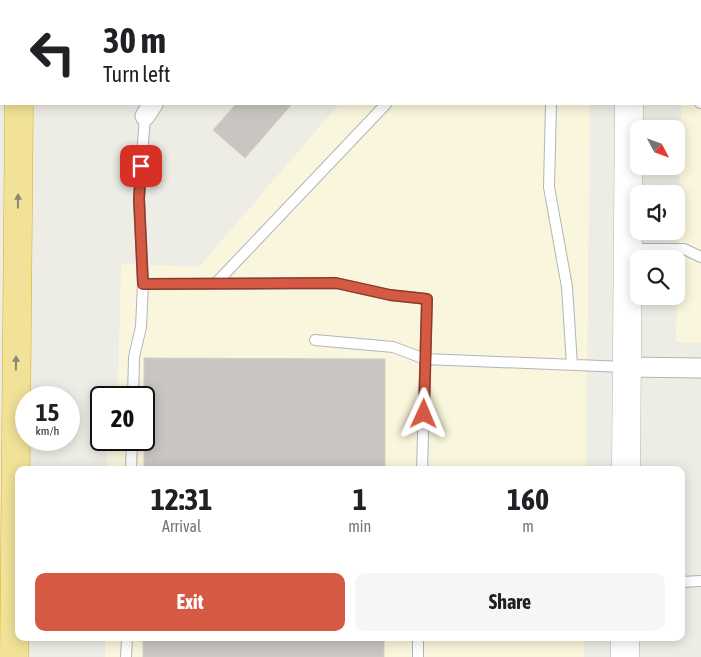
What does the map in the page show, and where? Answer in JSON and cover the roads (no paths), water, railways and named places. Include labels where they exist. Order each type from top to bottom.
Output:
[{"type":"highway","points":[[16,466],[19,105]]},
{"type":"highway","points":[[14,657],[15,546]]},
{"type":"main road","points":[[626,466],[628,105]]},
{"type":"main road","points":[[625,641],[625,657]]},
{"type":"street","points":[[626,367],[701,368]]},
{"type":"lane","points":[[216,283],[385,105]]},
{"type":"lane","points":[[551,105],[549,187],[567,287],[572,365]]},
{"type":"lane","points":[[133,386],[134,357],[141,326],[143,284],[139,199],[149,110]]},
{"type":"lane","points":[[627,249],[684,249],[701,257]]},
{"type":"lane","points":[[143,284],[336,283],[390,295],[427,299],[422,466]]},
{"type":"lane","points":[[315,340],[393,346],[425,359],[626,367]]},
{"type":"lane","points":[[131,466],[132,451]]},
{"type":"lane","points":[[685,582],[701,580]]},
{"type":"lane","points":[[126,641],[126,657]]},
{"type":"lane","points":[[418,641],[418,657]]}]
